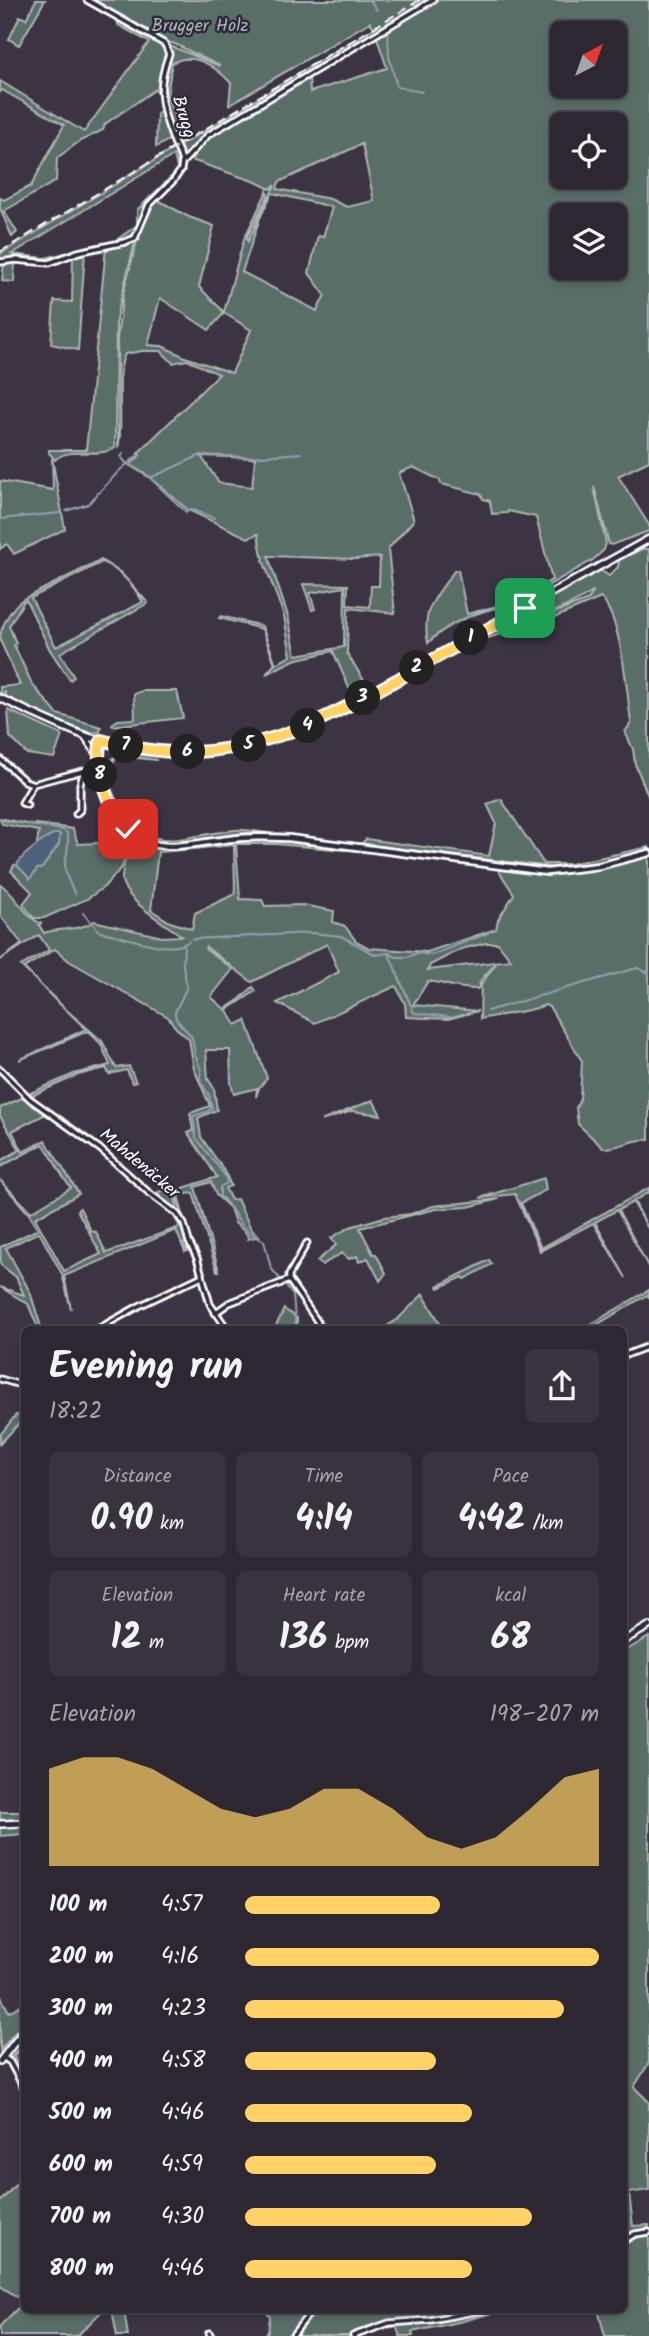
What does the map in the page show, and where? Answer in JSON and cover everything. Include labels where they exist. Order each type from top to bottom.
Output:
[{"type":"main road","points":[[0,698],[83,735],[149,750],[194,752],[241,747],[279,737],[318,722],[649,539]]},
{"type":"main road","points":[[627,1639],[649,1626]]},
{"type":"main road","points":[[0,1824],[21,1823]]},
{"type":"main road","points":[[2,2059],[21,2034]]},
{"type":"street","name":"Brugg","points":[[87,0],[165,44],[169,54],[161,75],[160,90],[182,163]]},
{"type":"street","points":[[0,262],[52,262],[78,252],[135,238],[149,205],[174,180],[182,163],[208,135],[433,0]]},
{"type":"street","points":[[83,735],[98,754]]},
{"type":"street","points":[[101,740],[98,767],[109,801],[121,822],[144,841],[162,846],[191,846],[253,837],[289,838],[547,872],[599,866],[649,853]]},
{"type":"street","points":[[0,759],[25,781],[33,784],[98,767]]},
{"type":"street","points":[[76,814],[80,810],[80,784],[85,771]]},
{"type":"street","points":[[26,805],[22,803],[33,784]]},
{"type":"street","name":"Mahdenäcker","points":[[0,1069],[30,1099],[83,1136],[177,1214],[184,1224],[210,1304],[225,1326]]},
{"type":"street","points":[[215,1313],[229,1303],[285,1281],[307,1243]]},
{"type":"street","points":[[103,1326],[202,1276]]},
{"type":"street","points":[[285,1281],[319,1326]]},
{"type":"street","points":[[627,1354],[649,1346]]},
{"type":"street","points":[[0,1379],[21,1385]]},
{"type":"street","points":[[2,2059],[10,2062],[21,2082]]},
{"type":"street","points":[[627,2239],[635,2234],[649,2232]]},
{"type":"street","points":[[292,2336],[310,2313]]},
{"type":"street","points":[[353,2336],[388,2323],[430,2320],[468,2313]]},
{"type":"green space","points":[[36,0],[45,0],[19,45],[9,39],[20,16],[26,19]]},
{"type":"green space","name":"Brugger Holz","points":[[90,0],[649,0],[649,461],[618,476],[649,525],[649,531],[609,544],[594,487],[606,543],[604,550],[593,560],[500,613],[495,608],[467,617],[451,625],[428,643],[428,612],[454,571],[458,570],[467,614],[523,599],[523,596],[552,580],[536,517],[508,511],[492,514],[490,501],[483,499],[481,494],[441,484],[440,480],[413,467],[399,473],[414,520],[388,549],[395,613],[348,608],[347,653],[368,687],[352,695],[333,651],[294,660],[266,674],[275,664],[262,629],[219,618],[221,616],[262,626],[276,664],[291,656],[284,616],[263,560],[258,534],[248,538],[188,510],[150,477],[130,465],[140,455],[138,453],[219,374],[187,360],[173,363],[161,351],[125,354],[120,374],[118,448],[117,338],[123,294],[137,241],[140,240],[138,237],[156,199],[189,217],[214,226],[199,287],[224,312],[244,239],[267,191],[268,196],[247,237],[248,241],[275,185],[270,189],[191,160],[205,139],[309,76],[310,92],[387,68],[375,32],[202,137],[186,159],[179,146],[374,28],[370,22],[229,105],[231,83],[218,71],[196,60],[172,63],[167,96],[181,133],[156,147],[157,114],[163,110],[156,89],[105,124],[103,130],[80,141],[57,158],[56,181],[4,211],[17,232],[12,237],[0,208],[0,198],[4,200],[31,186],[64,125],[2,90],[0,92],[0,81],[84,132],[149,42],[118,25],[118,21],[220,66],[166,42]],"holes":[[[362,144],[374,201],[347,207],[330,199],[277,189],[279,182]],[[272,193],[332,207],[323,237],[318,236],[309,273],[325,295],[317,311],[242,272],[260,218]],[[160,298],[209,330],[224,313],[251,330],[232,373],[162,346],[148,345]],[[201,456],[255,458],[252,487],[219,483]],[[268,556],[355,559],[380,557],[379,586],[371,586],[370,607],[347,605],[348,585],[303,584],[312,610],[315,609],[310,593],[345,587],[344,647],[296,655],[288,616]]]},
{"type":"green space","points":[[175,148],[180,161],[179,171],[150,202],[131,238],[47,261],[0,260],[0,254]],"holes":[[[174,155],[177,168],[137,210],[137,225],[115,241],[45,258],[12,254]]]},
{"type":"green space","points":[[135,242],[116,319],[115,447],[101,452],[68,453],[55,460],[49,450],[86,450],[106,247]]},
{"type":"green space","points":[[85,252],[78,350],[51,344],[54,301],[72,302],[73,256]]},
{"type":"green space","points":[[4,262],[15,262],[14,282],[2,281]]},
{"type":"green space","points":[[52,458],[65,529],[14,554],[7,544],[0,549],[0,481],[53,490]]},
{"type":"green space","points":[[642,549],[649,549],[649,798],[625,732],[631,723],[619,639],[608,608],[601,598],[556,617],[488,638],[588,600],[594,591],[557,610],[489,634],[600,570],[609,576],[618,567],[619,560]]},
{"type":"green space","points":[[101,560],[114,569],[102,562],[31,598],[56,647],[143,602],[115,569],[121,573],[148,603],[60,653],[74,677],[70,680],[50,650],[25,598]]},
{"type":"green space","points":[[23,599],[9,626],[16,643],[14,645],[32,684],[57,714],[101,727],[100,732],[81,730],[68,725],[5,697],[5,692],[0,693],[0,687],[20,685],[0,640],[7,617]]},
{"type":"green space","points":[[142,691],[177,691],[183,718],[113,726],[118,720],[135,719],[134,694]]},
{"type":"green space","points":[[8,710],[62,735],[54,758],[27,754],[10,737]]},
{"type":"green space","points":[[120,754],[157,760],[117,756],[110,776],[113,792],[127,817],[140,830],[153,837],[181,839],[239,830],[268,833],[235,834],[174,842],[144,837],[132,829],[121,816],[103,770],[113,758]]},
{"type":"green space","points":[[100,782],[112,814],[128,834],[128,846],[122,867],[104,887],[87,899],[44,918],[34,918],[23,904],[32,892],[11,871],[14,865],[17,865],[30,879],[37,869],[42,868],[59,844],[57,834],[49,837],[36,849],[39,831],[2,824],[0,818],[36,826],[73,829],[78,844],[121,842],[125,836],[108,811]]},
{"type":"green space","points":[[501,799],[544,864],[570,864],[649,847],[649,850],[594,863],[551,867],[361,844],[366,839],[489,856],[496,823],[487,804]]},
{"type":"green space","points":[[132,837],[156,847],[168,848],[169,851],[158,852],[151,910],[170,922],[192,929],[195,913],[235,894],[234,845],[200,848],[203,846],[237,840],[240,842],[242,839],[260,839],[344,849],[236,844],[240,899],[262,900],[265,906],[303,905],[334,911],[333,922],[345,926],[356,941],[369,948],[427,952],[496,929],[498,920],[514,894],[496,867],[568,873],[598,869],[649,855],[649,1140],[603,1148],[578,1124],[576,1108],[580,1099],[582,1061],[546,1005],[480,1019],[481,985],[496,963],[481,980],[478,989],[428,981],[413,1005],[478,1011],[448,1019],[406,1017],[405,1004],[396,986],[315,1023],[277,1003],[339,972],[327,944],[252,982],[206,947],[205,949],[233,969],[211,997],[225,1009],[253,987],[256,991],[227,1010],[236,1025],[246,1020],[267,1078],[256,1097],[257,1088],[234,1094],[230,1050],[206,1050],[208,1079],[214,1088],[217,1110],[198,1118],[201,1137],[225,1172],[231,1186],[225,1188],[231,1200],[237,1199],[251,1229],[259,1236],[248,1239],[247,1234],[235,1223],[230,1208],[216,1195],[211,1182],[195,1187],[217,1271],[193,1193],[178,1195],[184,1219],[176,1197],[180,1189],[217,1177],[188,1133],[193,1131],[190,1113],[210,1106],[194,1069],[189,1039],[168,1017],[69,961],[55,949],[24,968],[38,983],[21,966],[49,950],[39,935],[0,960],[22,944],[0,915],[0,884],[31,917],[41,923],[39,925],[44,933],[82,927],[94,921],[162,937],[182,936],[148,912],[125,888],[122,875]],"holes":[[[498,943],[511,960],[428,970],[430,965],[461,949]]]},
{"type":"green space","points":[[198,848],[171,851],[172,849]]},
{"type":"green space","points":[[66,1009],[102,1041],[116,1068],[129,1066],[136,1082],[132,1083],[127,1070],[109,1074],[106,1068],[78,1075],[31,1096],[28,1094],[74,1074],[110,1065],[101,1044],[88,1031],[19,1060],[86,1029]]},
{"type":"green space","points":[[24,1097],[48,1113],[12,1131],[23,1152],[45,1140],[79,1194],[35,1218],[64,1271],[101,1254],[77,1210],[80,1208],[106,1253],[180,1227],[165,1207],[178,1217],[186,1242],[183,1244],[190,1250],[185,1252],[176,1230],[64,1276],[71,1309],[62,1274],[39,1232],[6,1248],[30,1292],[41,1326],[37,1326],[28,1304],[0,1287],[24,1295],[16,1277],[1,1265],[0,1247],[38,1229],[0,1180],[31,1212],[71,1188],[43,1144],[0,1167],[0,1161],[20,1150],[0,1116],[0,1108]]},
{"type":"green space","points":[[373,1100],[381,1115],[352,1111],[321,1121]]},
{"type":"green space","points":[[544,1178],[546,1190],[521,1203],[541,1248],[649,1188],[649,1192],[634,1201],[649,1230],[633,1202],[618,1210],[649,1268],[617,1210],[595,1222],[626,1278],[593,1223],[540,1251],[515,1194],[480,1198]]},
{"type":"green space","points":[[175,1186],[179,1189],[175,1197],[178,1212],[153,1194]]},
{"type":"green space","points":[[499,1199],[468,1207],[436,1209],[360,1228],[386,1273],[380,1281],[368,1258],[359,1262],[357,1256],[349,1259],[342,1253],[322,1265],[317,1261],[336,1245],[331,1238],[350,1227],[384,1217],[411,1214],[433,1206]]},
{"type":"green space","points":[[489,1260],[492,1264],[465,1279],[463,1277],[439,1288],[438,1286]]},
{"type":"green space","points":[[649,1290],[649,1297],[647,1295],[595,1326],[588,1326]]},
{"type":"green space","points":[[423,1294],[442,1326],[387,1326]]},
{"type":"green space","points":[[284,1309],[297,1318],[297,1326],[276,1326]]},
{"type":"green space","points":[[16,1415],[21,1417],[21,1421],[0,1444],[0,1435]]},
{"type":"green space","points":[[649,1637],[649,2063],[634,2087],[649,2102],[649,2190],[629,2193],[633,2226],[649,2225],[649,2230],[637,2231],[627,2236],[627,1650]]},
{"type":"green space","points":[[0,1812],[21,1812],[21,1819],[0,1821]]},
{"type":"green space","points":[[21,1825],[21,1834],[0,1836],[0,1827]]},
{"type":"green space","points":[[0,1995],[9,2012],[21,2005],[21,2030],[17,2030],[0,2051]]},
{"type":"green space","points":[[21,2046],[14,2057],[21,2069],[21,2090],[7,2062]]},
{"type":"green space","points":[[21,2178],[21,2299],[0,2286],[0,2202]]},
{"type":"green space","points":[[649,2234],[649,2336],[605,2336],[599,2313],[627,2313],[627,2241],[637,2235]]},
{"type":"green space","points":[[21,2305],[21,2313],[100,2313],[77,2336],[0,2336],[0,2326]]},
{"type":"green space","points":[[113,2313],[124,2313],[128,2336],[117,2336]]},
{"type":"green space","points":[[267,2313],[308,2313],[290,2336],[263,2336],[268,2332],[270,2317]]},
{"type":"green space","points":[[312,2313],[462,2313],[423,2320],[387,2321],[366,2327],[350,2336],[294,2336]]},
{"type":"green space","points":[[475,2313],[492,2313],[412,2332],[413,2336],[400,2336],[396,2326],[356,2336],[388,2324],[445,2319]]},
{"type":"water","points":[[53,834],[60,834],[59,844],[42,868],[37,869],[30,879],[17,865],[28,852]]},
{"type":"waterway","points":[[370,0],[377,10]]},
{"type":"waterway","points":[[388,32],[389,56],[397,87],[422,92]]},
{"type":"waterway","points":[[123,454],[121,457],[127,464],[150,478],[201,455],[248,457],[301,453]]},
{"type":"waterway","points":[[66,511],[88,504],[138,455]]},
{"type":"waterway","points":[[151,479],[186,512],[191,509],[214,518]]},
{"type":"waterway","points":[[0,519],[60,513]]},
{"type":"waterway","points":[[0,820],[63,830],[67,833],[65,870],[75,894]]},
{"type":"waterway","points":[[83,913],[100,932],[158,946],[170,947],[189,941]]},
{"type":"waterway","points":[[192,939],[312,933],[341,936],[376,955],[388,953],[396,957],[408,957],[417,953],[432,955],[488,933]]},
{"type":"waterway","points":[[184,945],[183,966],[187,987],[175,1012],[176,1019],[192,1037],[201,1070],[200,1081],[209,1095],[212,1108],[193,1116],[196,1138],[225,1176],[227,1183],[220,1187],[220,1196],[243,1227],[264,1241],[271,1268],[293,1295],[296,1326]]},
{"type":"waterway","points":[[389,954],[414,1013],[450,1017]]},
{"type":"waterway","points":[[487,1011],[637,968],[649,973]]},
{"type":"waterway","points":[[296,2336],[313,2313]]},
{"type":"railway","points":[[0,252],[420,0]]},
{"type":"route","points":[[128,829],[114,811],[100,777],[98,754],[101,740],[149,750],[194,752],[241,747],[279,737],[318,722],[525,608]]}]
